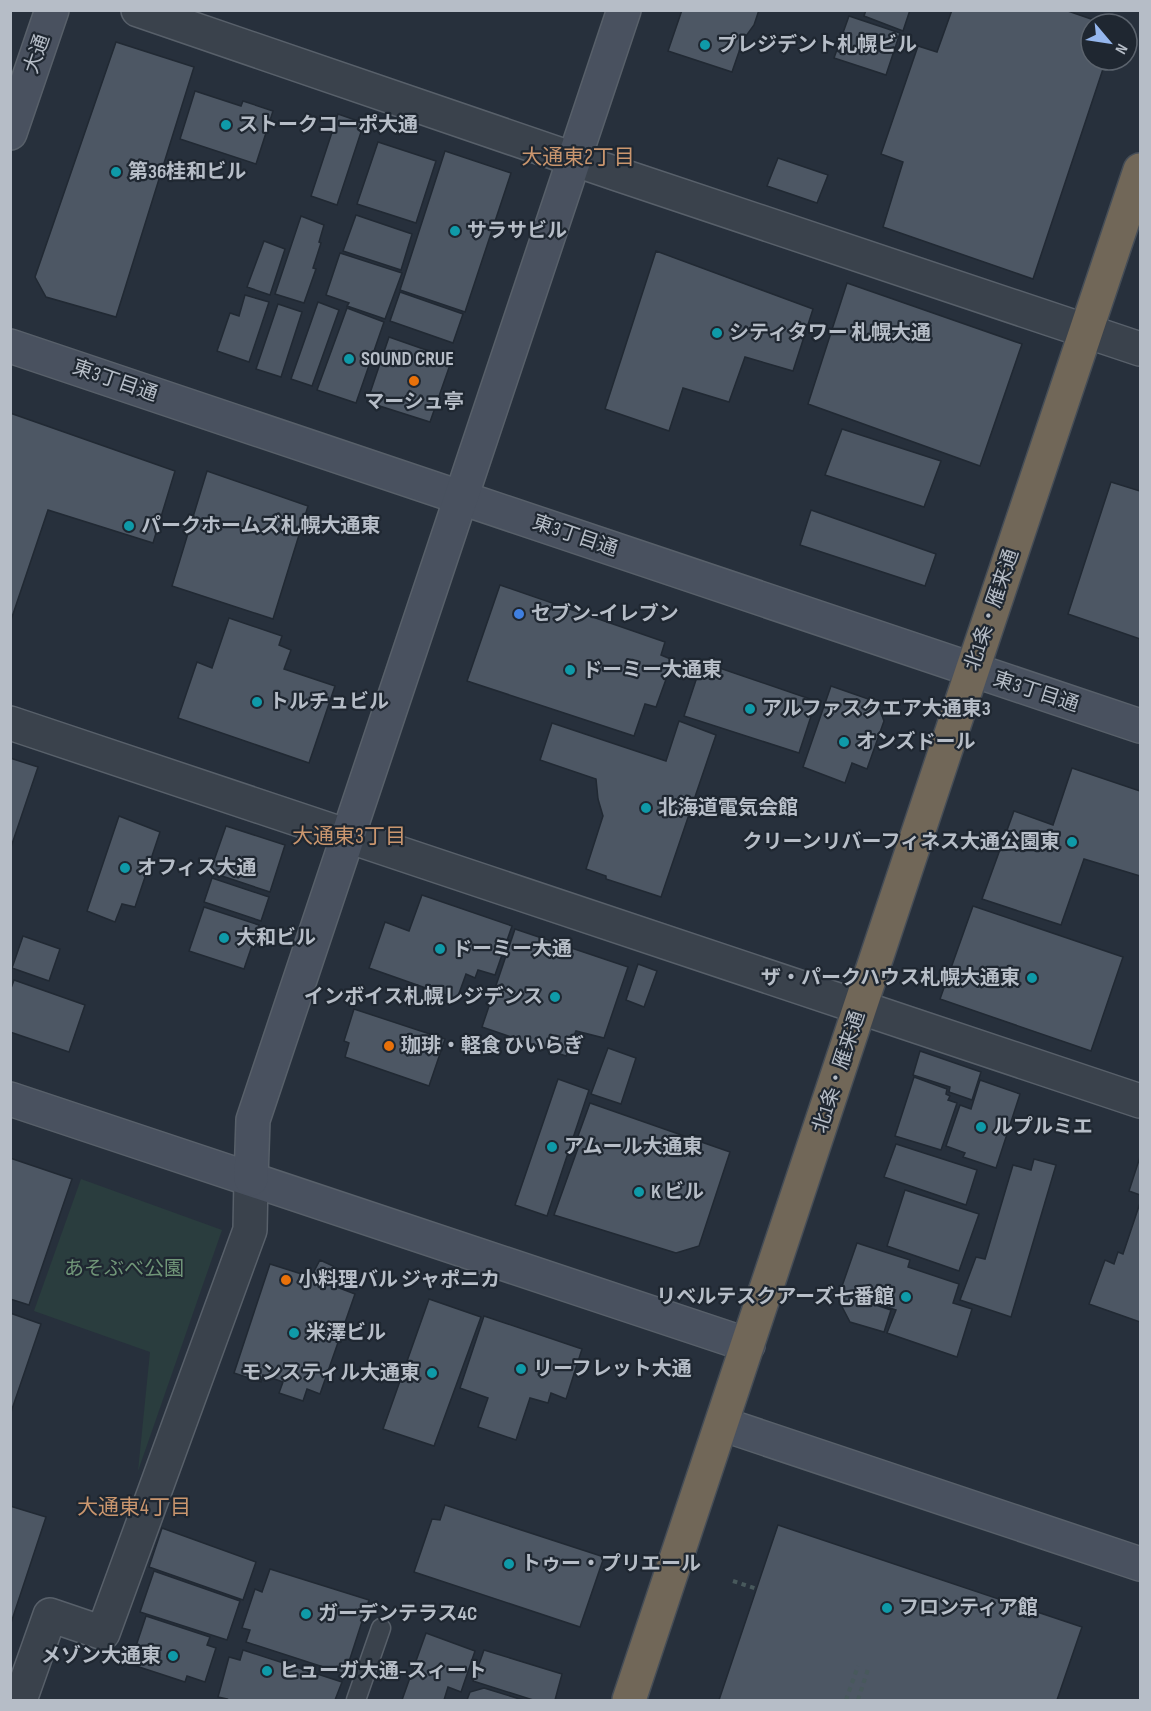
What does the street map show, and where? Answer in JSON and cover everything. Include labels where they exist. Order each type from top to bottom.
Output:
[{"type":"highway","name":"北1条・雁来通","points":[[629,1701],[1140,170]]},
{"type":"street","name":"大通","points":[[10,133],[52,10]]},
{"type":"street","points":[[138,10],[575,160],[1140,349]]},
{"type":"street","points":[[20,1701],[50,1615],[103,1634],[250,1230],[254,1119],[624,10]]},
{"type":"street","name":"東3丁目通","points":[[10,346],[1140,726]]},
{"type":"street","points":[[10,723],[1140,1101]]},
{"type":"street","points":[[10,1099],[748,1345]]},
{"type":"street","points":[[722,1424],[1140,1564]]},
{"type":"lane","points":[[356,1701],[381,1628]]},
{"type":"path","points":[[733,1581],[757,1589]]},
{"type":"path","points":[[846,1701],[858,1666]]},
{"type":"path","points":[[858,1701],[868,1669]]},
{"type":"green space","name":"あそぶべ公園","points":[[81,1179],[222,1230],[138,1471],[150,1352],[34,1311]]},
{"type":"building","name":"プレジデント札幌ビル","points":[[682,10],[759,10],[754,25],[743,40],[732,72],[668,51]]},
{"type":"building","points":[[866,10],[910,10],[903,31],[864,16]]},
{"type":"building","points":[[952,10],[1065,10],[1079,15],[1079,72],[1102,72],[1033,279],[883,227],[903,162],[881,154],[918,46],[937,52]]},
{"type":"building","points":[[849,16],[900,33],[886,75],[834,58]]},
{"type":"building","name":"第36桂和ビル","points":[[116,42],[194,67],[116,317],[46,297],[35,277]]},
{"type":"building","name":"ストークコーポ大通","points":[[195,91],[241,106],[243,101],[273,111],[256,164],[180,139]]},
{"type":"building","points":[[338,114],[364,123],[337,205],[311,196]]},
{"type":"building","points":[[378,142],[436,161],[416,223],[357,204]]},
{"type":"building","name":"サラサビル","points":[[445,151],[511,173],[465,312],[400,290]]},
{"type":"building","points":[[778,158],[828,175],[817,203],[767,186]]},
{"type":"building","points":[[356,215],[412,234],[401,270],[343,251]]},
{"type":"building","points":[[301,216],[324,225],[313,268],[316,269],[304,303],[275,294]]},
{"type":"building","points":[[264,241],[285,249],[270,295],[247,287]]},
{"type":"building","name":"シティタワー 札幌大通","points":[[656,251],[813,309],[793,371],[745,357],[729,402],[683,388],[669,431],[605,409]]},
{"type":"building","points":[[340,253],[402,273],[385,319],[347,306],[349,303],[326,295]]},
{"type":"building","points":[[847,283],[1022,344],[980,466],[808,404]]},
{"type":"building","points":[[400,292],[463,314],[453,343],[390,321]]},
{"type":"building","points":[[245,295],[269,302],[249,362],[217,351],[230,313],[239,316]]},
{"type":"building","points":[[318,302],[339,310],[312,386],[291,379]]},
{"type":"building","points":[[278,304],[302,312],[281,377],[256,369]]},
{"type":"building","points":[[347,308],[384,322],[356,403],[317,390]]},
{"type":"building","points":[[389,337],[452,359],[430,422],[367,402]]},
{"type":"building","name":"パークホームズ札幌大通東","points":[[10,413],[175,471],[153,543],[48,510],[10,623]]},
{"type":"building","points":[[842,429],[941,461],[924,507],[825,475]]},
{"type":"building","points":[[207,471],[308,506],[273,619],[172,586]]},
{"type":"building","points":[[1111,482],[1140,491],[1140,639],[1068,614]]},
{"type":"building","points":[[811,510],[936,554],[925,586],[800,545]]},
{"type":"building","name":"ドーミー大通東","points":[[500,585],[665,642],[661,655],[673,660],[656,707],[645,704],[634,736],[467,681]]},
{"type":"building","name":"トルチュビル","points":[[229,618],[282,636],[279,645],[291,650],[284,669],[335,686],[309,763],[178,718],[197,662],[212,668]]},
{"type":"building","name":"アルファスクエア大通東3","points":[[702,662],[816,701],[799,753],[684,716]]},
{"type":"building","name":"オンズドール","points":[[831,686],[877,702],[884,721],[867,769],[852,763],[845,783],[803,767]]},
{"type":"building","name":"北海道電気会館","points":[[679,721],[716,735],[661,897],[606,879],[606,876],[586,869],[603,816],[596,779],[540,760],[552,723],[666,761]]},
{"type":"building","points":[[10,758],[38,767],[10,850]]},
{"type":"building","name":"クリーンリバーフィネス大通公園東","points":[[1072,768],[1140,791],[1140,876],[1084,859],[1061,925],[982,899],[1014,811],[1053,825]]},
{"type":"building","name":"オフィス大通","points":[[119,816],[160,832],[135,907],[122,904],[115,922],[87,911]]},
{"type":"building","points":[[226,826],[285,845],[270,892],[210,872]]},
{"type":"building","points":[[212,878],[269,897],[261,921],[204,902]]},
{"type":"building","name":"ドーミー大通","points":[[422,895],[512,926],[495,975],[478,970],[475,978],[466,974],[457,999],[369,968],[385,922],[409,931]]},
{"type":"building","name":"ザ・パークハウス札幌大通東","points":[[973,906],[1123,957],[1091,1051],[940,999]]},
{"type":"building","name":"大和ビル","points":[[204,907],[259,925],[244,969],[189,951]]},
{"type":"building","name":"インボイス札幌レジデンス","points":[[515,929],[628,967],[604,1038],[576,1031],[566,1056],[482,1027]]},
{"type":"building","points":[[23,936],[60,949],[49,981],[12,968]]},
{"type":"building","points":[[638,964],[657,971],[644,1007],[626,1000]]},
{"type":"building","points":[[14,980],[85,1005],[69,1052],[10,1032],[10,991]]},
{"type":"building","points":[[354,1009],[445,1039],[429,1086],[345,1057],[349,1043],[344,1041]]},
{"type":"building","points":[[608,1048],[636,1058],[621,1104],[591,1094]]},
{"type":"building","points":[[920,1051],[981,1072],[972,1100],[949,1092],[950,1087],[913,1075]]},
{"type":"building","points":[[914,1077],[947,1089],[946,1094],[950,1096],[948,1100],[957,1103],[941,1150],[895,1136]]},
{"type":"building","name":"アムール大通東","points":[[558,1079],[589,1090],[547,1216],[515,1205]]},
{"type":"building","name":"ルプルミエ","points":[[980,1080],[1020,1094],[996,1168],[963,1157],[965,1153],[946,1146],[960,1105],[971,1109]]},
{"type":"building","name":"K ビル","points":[[590,1103],[730,1152],[699,1246],[676,1253],[554,1215],[578,1148],[574,1147]]},
{"type":"building","points":[[896,1144],[977,1170],[966,1205],[884,1177]]},
{"type":"building","points":[[1140,1157],[1140,1195],[1129,1191]]},
{"type":"building","points":[[10,1158],[72,1179],[29,1305],[10,1299]]},
{"type":"building","points":[[1034,1159],[1056,1165],[1011,1317],[960,1300],[976,1257],[985,1259],[1013,1165],[1031,1170]]},
{"type":"building","points":[[905,1190],[979,1214],[959,1271],[887,1246]]},
{"type":"building","points":[[1140,1203],[1140,1322],[1089,1304],[1105,1260],[1114,1264],[1118,1252],[1123,1254]]},
{"type":"building","name":"リベルテスクアーズ七番館","points":[[857,1243],[910,1260],[908,1267],[959,1284],[953,1303],[972,1309],[957,1357],[887,1333],[896,1310],[840,1292]]},
{"type":"building","name":"米澤ビル","points":[[320,1260],[333,1266],[334,1270],[329,1284],[355,1294],[320,1394],[307,1389],[303,1401],[279,1393],[283,1382],[263,1375],[261,1382],[234,1373],[270,1264],[311,1277]]},
{"type":"building","points":[[842,1294],[891,1310],[884,1332],[850,1322],[839,1301]]},
{"type":"building","name":"モンスティル大通東","points":[[429,1299],[481,1317],[434,1446],[383,1429]]},
{"type":"building","points":[[10,1313],[41,1324],[10,1415]]},
{"type":"building","name":"リーフレット大通","points":[[484,1316],[582,1349],[566,1399],[551,1393],[548,1403],[530,1398],[516,1440],[478,1427],[488,1398],[460,1388]]},
{"type":"building","name":"トゥー・プリエール","points":[[445,1505],[604,1557],[580,1627],[414,1572],[432,1519],[440,1520]]},
{"type":"building","points":[[10,1506],[46,1517],[11,1623],[10,1623]]},
{"type":"building","name":"フロンティア館","points":[[778,1525],[1082,1627],[1057,1700],[719,1700]]},
{"type":"building","points":[[162,1528],[256,1562],[243,1600],[149,1567]]},
{"type":"building","name":"ガーデンテラス4C","points":[[270,1569],[369,1600],[345,1674],[246,1642],[250,1630],[242,1628],[255,1589],[262,1592]]},
{"type":"building","points":[[154,1571],[240,1601],[227,1640],[140,1612]]},
{"type":"building","name":"メゾン大通東","points":[[146,1616],[210,1637],[207,1645],[216,1648],[205,1682],[187,1676],[185,1682],[130,1664]]},
{"type":"building","points":[[426,1633],[475,1651],[461,1692],[448,1687],[444,1700],[402,1700]]},
{"type":"building","name":"ヒューガ大通-スィート","points":[[243,1650],[342,1682],[335,1700],[226,1700],[218,1697],[229,1657],[240,1660]]},
{"type":"building","points":[[484,1650],[562,1674],[555,1700],[533,1700],[473,1681]]},
{"type":"building","points":[[484,1688],[523,1700],[467,1700],[470,1692]]},
{"type":"place","name":"プレジデント札幌ビル","points":[[705,45]]},
{"type":"place","name":"ストークコーポ大通","points":[[226,125]]},
{"type":"place","name":"第36桂和ビル","points":[[116,172]]},
{"type":"place","name":"サラサビル","points":[[455,231]]},
{"type":"place","name":"シティタワー 札幌大通","points":[[717,333]]},
{"type":"place","name":"SOUND CRUE","points":[[349,359]]},
{"type":"place","name":"マーシュ亭","points":[[414,381]]},
{"type":"place","name":"パークホームズ札幌大通東","points":[[129,526]]},
{"type":"place","name":"セブン-イレブン","points":[[519,614]]},
{"type":"place","name":"ドーミー大通東","points":[[570,670]]},
{"type":"place","name":"トルチュビル","points":[[257,702]]},
{"type":"place","name":"アルファスクエア大通東3","points":[[750,709]]},
{"type":"place","name":"オンズドール","points":[[844,742]]},
{"type":"place","name":"北海道電気会館","points":[[646,808]]},
{"type":"place","name":"クリーンリバーフィネス大通公園東","points":[[1072,842]]},
{"type":"place","name":"オフィス大通","points":[[125,868]]},
{"type":"place","name":"大和ビル","points":[[224,938]]},
{"type":"place","name":"ドーミー大通","points":[[440,949]]},
{"type":"place","name":"ザ・パークハウス札幌大通東","points":[[1032,978]]},
{"type":"place","name":"インボイス札幌レジデンス","points":[[555,997]]},
{"type":"place","name":"珈琲・軽食 ひいらぎ","points":[[389,1046]]},
{"type":"place","name":"ルプルミエ","points":[[981,1127]]},
{"type":"place","name":"アムール大通東","points":[[552,1147]]},
{"type":"place","name":"K ビル","points":[[639,1192]]},
{"type":"place","name":"小料理バル ジャポニカ","points":[[286,1280]]},
{"type":"place","name":"リベルテスクアーズ七番館","points":[[906,1297]]},
{"type":"place","name":"米澤ビル","points":[[294,1333]]},
{"type":"place","name":"リーフレット大通","points":[[521,1369]]},
{"type":"place","name":"モンスティル大通東","points":[[432,1373]]},
{"type":"place","name":"トゥー・プリエール","points":[[509,1564]]},
{"type":"place","name":"フロンティア館","points":[[887,1608]]},
{"type":"place","name":"ガーデンテラス4C","points":[[306,1614]]},
{"type":"place","name":"メゾン大通東","points":[[173,1656]]},
{"type":"place","name":"ヒューガ大通-スィート","points":[[267,1671]]},
{"type":"district","name":"大通東2丁目","points":[[578,157]]},
{"type":"district","name":"大通東3丁目","points":[[349,836]]},
{"type":"district","name":"大通東4丁目","points":[[134,1507]]}]
